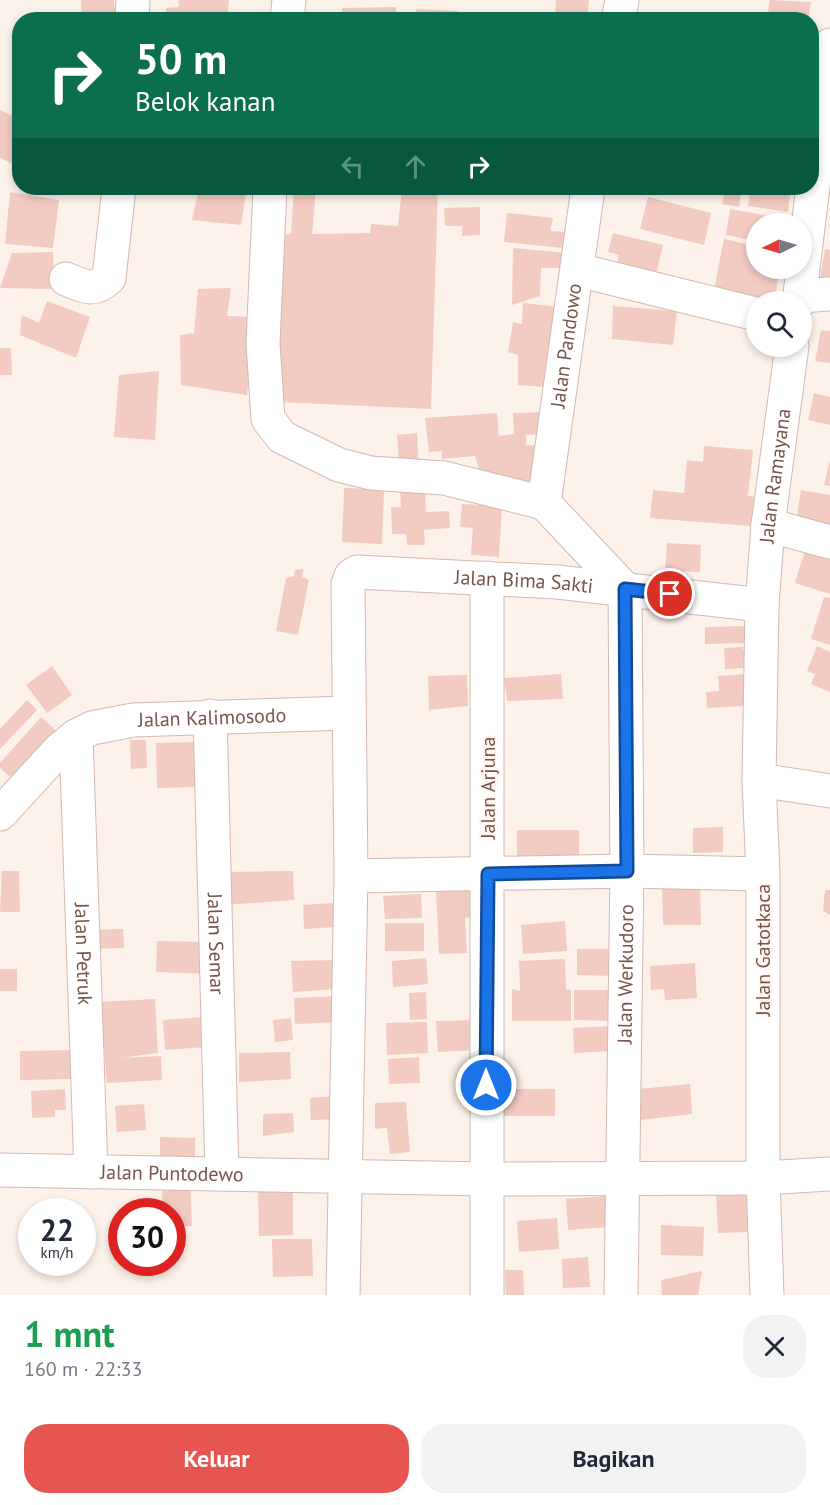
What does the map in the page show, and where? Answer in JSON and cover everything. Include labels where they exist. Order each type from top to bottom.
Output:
[{"type":"street","points":[[819,184],[830,45]]},
{"type":"street","points":[[66,279],[90,288],[100,287],[109,278],[118,195]]},
{"type":"street","points":[[270,195],[263,343],[268,419],[275,429],[305,450],[339,465],[371,473],[444,478],[543,503],[625,589]]},
{"type":"street","name":"Jalan Pandowo","points":[[543,503],[587,195]]},
{"type":"street","points":[[810,291],[818,195]]},
{"type":"street","points":[[578,270],[746,312]]},
{"type":"street","name":"Jalan Ramayana","points":[[762,605],[768,525],[791,357]]},
{"type":"street","points":[[768,525],[830,542]]},
{"type":"street","name":"Jalan Bima Sakti","points":[[349,713],[348,584],[351,576],[357,572],[487,578],[625,589],[762,605]]},
{"type":"street","name":"Jalan Arjuna","points":[[487,578],[487,1295]]},
{"type":"street","name":"Jalan Werkudoro","points":[[621,1295],[627,871],[625,589]]},
{"type":"street","name":"Jalan Gatotkaca","points":[[762,605],[759,780],[763,874],[763,1178],[767,1295]]},
{"type":"street","points":[[343,1295],[351,876],[349,713]]},
{"type":"street","name":"Jalan Kalimosodo","points":[[76,736],[92,728],[133,720],[349,713]]},
{"type":"street","name":"Jalan Semar","points":[[210,716],[222,1174]]},
{"type":"street","points":[[0,814],[59,750],[76,736]]},
{"type":"street","name":"Jalan Petruk","points":[[76,736],[91,1172]]},
{"type":"street","points":[[759,780],[830,791]]},
{"type":"street","points":[[351,876],[627,871],[763,874]]},
{"type":"street","name":"Jalan Puntodewo","points":[[0,1170],[346,1174],[486,1179],[763,1178],[830,1174]]},
{"type":"building","points":[[81,0],[114,0],[115,12],[82,12]]},
{"type":"building","points":[[179,0],[229,0],[228,12],[166,12],[166,8],[178,7]]},
{"type":"building","points":[[556,0],[589,0],[588,12],[555,12]]},
{"type":"building","points":[[770,0],[811,2],[809,12],[768,12]]},
{"type":"building","points":[[396,7],[396,12],[342,12],[342,8]]},
{"type":"building","points":[[416,9],[458,11],[458,12],[416,12]]},
{"type":"building","points":[[0,110],[12,115],[12,163],[0,158]]},
{"type":"building","points":[[10,192],[12,195],[59,200],[53,248],[5,244]]},
{"type":"building","points":[[197,195],[246,195],[241,225],[192,220]]},
{"type":"building","points":[[294,195],[315,195],[312,234],[370,233],[371,224],[398,226],[401,195],[438,195],[431,409],[279,402],[281,235],[291,234]]},
{"type":"building","points":[[724,195],[741,195],[739,207],[722,204]]},
{"type":"building","points":[[750,195],[790,195],[788,212],[748,206]]},
{"type":"building","points":[[648,197],[711,213],[704,245],[640,229]]},
{"type":"building","points":[[480,207],[480,235],[462,236],[462,226],[445,226],[444,208]]},
{"type":"building","points":[[730,209],[753,213],[746,213],[746,239],[726,235]]},
{"type":"building","points":[[507,213],[553,218],[550,231],[566,232],[562,248],[504,242]]},
{"type":"building","points":[[613,233],[663,245],[655,279],[616,269],[619,255],[608,252]]},
{"type":"building","points":[[724,239],[746,244],[746,279],[778,279],[776,291],[746,291],[746,299],[713,295]]},
{"type":"building","points":[[513,248],[568,253],[569,268],[541,268],[540,296],[512,305]]},
{"type":"building","points":[[825,249],[830,250],[830,286],[819,284]]},
{"type":"building","points":[[53,252],[54,289],[0,288],[12,253]]},
{"type":"building","points":[[231,288],[227,316],[254,317],[247,395],[181,385],[180,335],[194,333],[198,289]]},
{"type":"building","points":[[47,301],[90,317],[76,358],[20,335],[22,315],[39,323]]},
{"type":"building","points":[[523,303],[566,308],[547,387],[518,385],[518,355],[508,352],[513,322],[522,324]]},
{"type":"building","points":[[613,306],[677,311],[673,345],[612,339]]},
{"type":"building","points":[[821,330],[830,331],[830,363],[815,361]]},
{"type":"building","points":[[0,348],[11,348],[12,375],[0,375]]},
{"type":"building","points":[[159,371],[155,440],[114,437],[119,375]]},
{"type":"building","points":[[814,393],[830,397],[830,425],[808,420]]},
{"type":"building","points":[[543,412],[545,434],[526,435],[526,445],[540,446],[532,494],[484,487],[475,456],[442,459],[442,451],[429,452],[425,418],[497,413],[499,436],[514,434],[513,413]]},
{"type":"building","points":[[417,433],[419,475],[400,475],[397,435]]},
{"type":"building","points":[[704,446],[753,450],[748,496],[765,498],[762,527],[650,518],[653,490],[684,493],[687,460],[703,462]]},
{"type":"building","points":[[830,460],[830,486],[824,485]]},
{"type":"building","points":[[425,487],[426,512],[449,511],[450,528],[424,530],[425,545],[407,545],[406,534],[392,534],[391,507],[401,507],[400,488]]},
{"type":"building","points":[[344,488],[384,489],[382,544],[342,542]]},
{"type":"building","points":[[801,490],[830,495],[830,535],[795,529]]},
{"type":"building","points":[[462,504],[502,506],[499,557],[471,555],[473,528],[460,527]]},
{"type":"building","points":[[667,543],[701,545],[700,572],[665,571]]},
{"type":"building","points":[[807,544],[830,552],[830,594],[795,583]]},
{"type":"building","points":[[303,569],[302,577],[309,580],[298,635],[276,631],[286,578],[294,576],[295,570]]},
{"type":"building","points":[[824,597],[830,598],[830,645],[811,639]]},
{"type":"building","points":[[747,626],[747,643],[705,644],[705,627]]},
{"type":"building","points":[[817,646],[830,652],[830,692],[811,684],[815,674],[807,671]]},
{"type":"building","points":[[743,647],[743,650],[752,650],[753,660],[744,660],[745,668],[725,669],[724,648]]},
{"type":"building","points":[[52,666],[72,695],[47,713],[26,685]]},
{"type":"building","points":[[561,674],[563,699],[507,701],[504,678]]},
{"type":"building","points":[[745,674],[747,706],[707,708],[706,692],[719,691],[718,676]]},
{"type":"building","points":[[467,675],[468,706],[429,710],[428,676]]},
{"type":"building","points":[[27,700],[37,710],[0,749],[0,729]]},
{"type":"building","points":[[41,717],[61,735],[18,784],[0,768],[0,763]]},
{"type":"building","points":[[130,740],[146,740],[147,768],[131,769]]},
{"type":"building","points":[[200,742],[201,787],[157,788],[156,743]]},
{"type":"building","points":[[723,827],[723,852],[693,853],[693,828]]},
{"type":"building","points":[[517,830],[579,830],[579,855],[517,856]]},
{"type":"building","points":[[2,871],[19,871],[20,912],[0,912]]},
{"type":"building","points":[[293,871],[294,900],[225,905],[222,872]]},
{"type":"building","points":[[662,880],[700,880],[701,925],[663,925]]},
{"type":"building","points":[[470,888],[471,917],[465,918],[467,953],[439,954],[436,890]]},
{"type":"building","points":[[825,890],[830,890],[830,915],[823,911]]},
{"type":"building","points":[[421,894],[422,918],[385,919],[383,896]]},
{"type":"building","points":[[334,903],[335,927],[304,929],[303,905]]},
{"type":"building","points":[[565,921],[567,951],[523,954],[521,925]]},
{"type":"building","points":[[385,923],[424,923],[424,951],[385,951]]},
{"type":"building","points":[[123,929],[124,948],[90,949],[89,930]]},
{"type":"building","points":[[157,941],[209,942],[208,974],[156,972]]},
{"type":"building","points":[[577,949],[616,949],[616,976],[577,975]]},
{"type":"building","points":[[426,958],[428,984],[393,987],[392,961]]},
{"type":"building","points":[[565,959],[566,989],[571,990],[571,1021],[512,1021],[512,989],[520,991],[519,961]]},
{"type":"building","points":[[336,960],[335,989],[293,992],[291,961]]},
{"type":"building","points":[[695,963],[697,998],[665,1000],[664,989],[651,990],[650,966]]},
{"type":"building","points":[[0,969],[17,969],[17,991],[0,991]]},
{"type":"building","points":[[574,990],[616,990],[616,1021],[574,1020]]},
{"type":"building","points":[[426,992],[427,1019],[410,1020],[409,993]]},
{"type":"building","points":[[339,996],[339,1022],[295,1024],[294,998]]},
{"type":"building","points":[[155,999],[158,1053],[120,1058],[161,1056],[162,1080],[107,1083],[100,1002]]},
{"type":"building","points":[[204,1017],[206,1047],[165,1050],[163,1020]]},
{"type":"building","points":[[291,1018],[293,1040],[275,1042],[273,1020]]},
{"type":"building","points":[[479,1020],[480,1050],[438,1052],[436,1021]]},
{"type":"building","points":[[427,1022],[428,1053],[387,1055],[386,1023]]},
{"type":"building","points":[[612,1026],[613,1051],[574,1053],[573,1028]]},
{"type":"building","points":[[71,1050],[71,1079],[20,1080],[20,1051]]},
{"type":"building","points":[[290,1052],[291,1079],[239,1082],[239,1053]]},
{"type":"building","points":[[419,1057],[420,1083],[389,1084],[388,1059]]},
{"type":"building","points":[[690,1084],[692,1114],[640,1120],[638,1089]]},
{"type":"building","points":[[65,1089],[66,1110],[55,1110],[55,1117],[32,1118],[31,1091]]},
{"type":"building","points":[[502,1089],[555,1089],[555,1116],[502,1116]]},
{"type":"building","points":[[339,1096],[340,1119],[311,1120],[310,1098]]},
{"type":"building","points":[[406,1102],[410,1152],[390,1154],[387,1128],[375,1129],[375,1103]]},
{"type":"building","points":[[144,1104],[146,1130],[117,1132],[115,1106]]},
{"type":"building","points":[[293,1113],[294,1132],[263,1136],[263,1114]]},
{"type":"building","points":[[160,1137],[195,1138],[195,1157],[160,1156]]},
{"type":"building","points":[[190,1183],[192,1226],[186,1226],[186,1198],[162,1198],[162,1185]]},
{"type":"building","points":[[258,1190],[293,1190],[293,1235],[259,1236]]},
{"type":"building","points":[[748,1192],[750,1232],[718,1233],[716,1193]]},
{"type":"building","points":[[608,1196],[610,1227],[568,1230],[566,1199]]},
{"type":"building","points":[[557,1218],[559,1249],[519,1252],[517,1221]]},
{"type":"building","points":[[661,1225],[704,1227],[703,1256],[661,1255]]},
{"type":"building","points":[[272,1239],[312,1239],[313,1276],[273,1277]]},
{"type":"building","points":[[588,1257],[590,1287],[563,1288],[562,1259]]},
{"type":"building","points":[[505,1270],[523,1270],[524,1295],[506,1295]]},
{"type":"building","points":[[702,1271],[698,1295],[662,1295],[661,1280]]},
{"type":"route","points":[[486,1085],[488,874],[627,871],[625,589],[670,594]]}]
